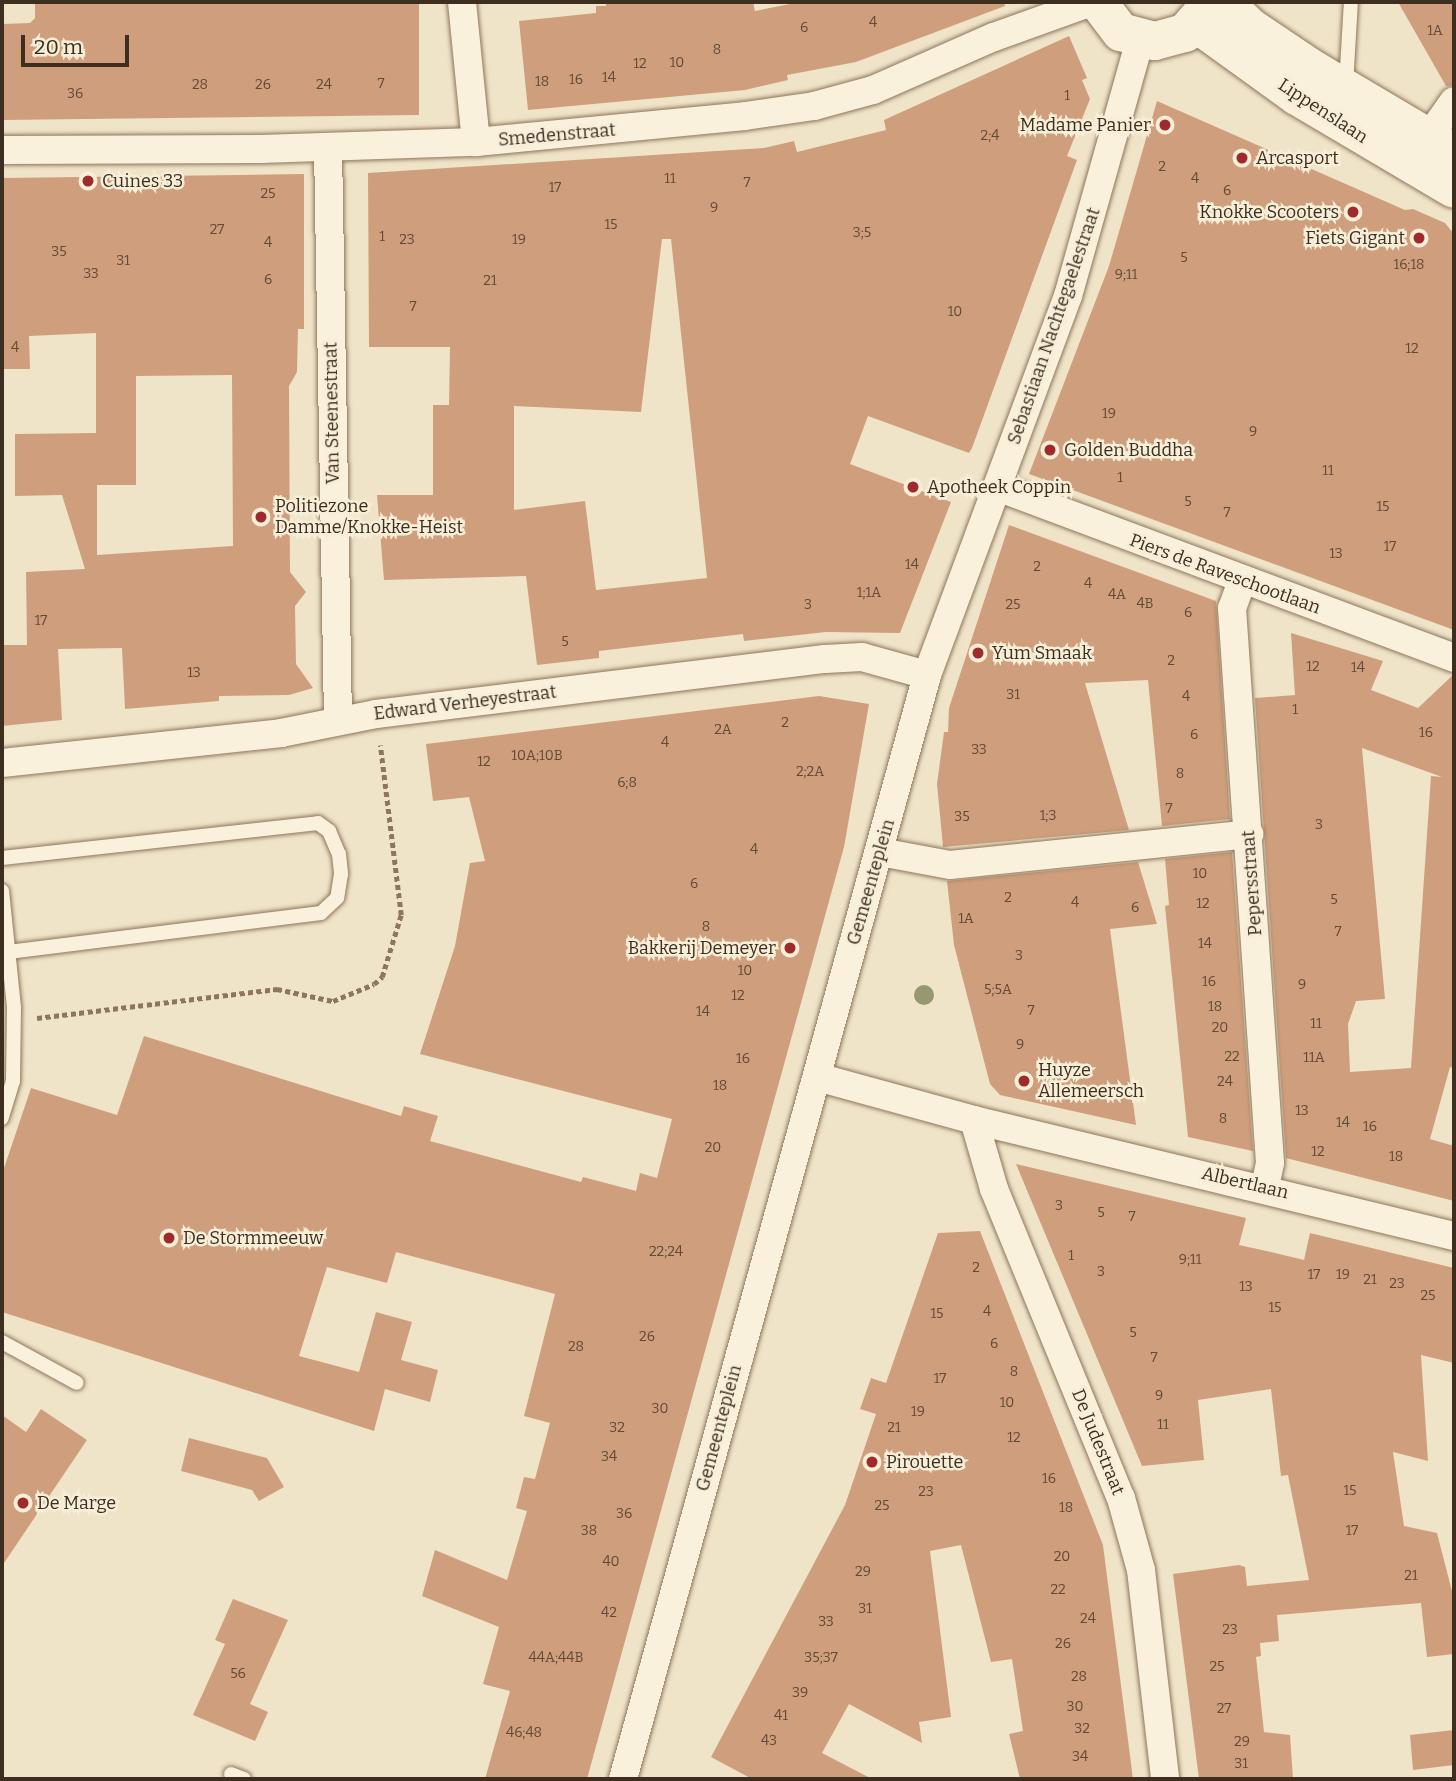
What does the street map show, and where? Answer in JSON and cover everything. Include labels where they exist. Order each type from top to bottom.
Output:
[{"type":"main road","points":[[1098,2],[1121,32],[1140,40],[1170,39],[1210,9]]},
{"type":"main road","name":"Lippenslaan","points":[[1210,9],[1342,105],[1431,150],[1454,189]]},
{"type":"street","points":[[462,2],[477,142]]},
{"type":"street","name":"Smedenstraat","points":[[2,150],[328,147],[477,142],[814,106],[873,90],[994,37],[1029,14],[1092,2]]},
{"type":"street","name":"Sebastiaan Nachtegaelestraat","points":[[913,728],[927,675],[1091,226],[1140,40]]},
{"type":"street","points":[[1431,150],[1454,101]]},
{"type":"street","name":"Van Steenestraat","points":[[328,147],[338,720]]},
{"type":"street","name":"Piers de Raveschootlaan","points":[[997,487],[1242,581],[1454,658]]},
{"type":"street","name":"Pepersstraat","points":[[1242,581],[1232,608],[1270,1163],[1265,1187]]},
{"type":"street","name":"Edward Verheyestraat","points":[[2,763],[281,733],[338,720],[825,659],[862,657],[927,675]]},
{"type":"street","name":"Gemeenteplein","points":[[623,1779],[913,728]]},
{"type":"street","points":[[880,852],[950,865],[1249,834]]},
{"type":"street","points":[[817,1077],[974,1120]]},
{"type":"street","name":"Albertlaan","points":[[974,1120],[1265,1187],[1454,1236]]},
{"type":"street","name":"De Judestraat","points":[[974,1120],[994,1189],[1121,1498],[1141,1570],[1165,1779]]},
{"type":"lane","points":[[1342,105],[1351,2]]},
{"type":"lane","points":[[2,858],[318,823],[328,831],[339,854],[341,874],[337,898],[321,913],[8,952]]},
{"type":"lane","points":[[2,891],[14,1008],[13,1081],[2,1118]]},
{"type":"lane","points":[[2,1342],[77,1383]]},
{"type":"building","points":[[35,2],[419,2],[419,115],[2,120],[2,24],[30,23],[35,18]]},
{"type":"building","points":[[606,2],[753,2],[755,11],[800,2],[1004,2],[1005,6],[856,62],[787,75],[788,80],[745,90],[528,110],[519,21],[596,13],[596,6],[606,6]]},
{"type":"building","points":[[1398,2],[1454,2],[1454,85],[1446,86]]},
{"type":"building","points":[[1069,36],[1087,78],[1082,80],[1090,99],[1067,156],[1077,160],[969,453],[868,416],[850,464],[951,502],[900,633],[826,632],[744,641],[743,634],[599,651],[599,658],[537,665],[526,576],[384,580],[377,495],[433,495],[433,405],[449,405],[450,347],[369,347],[368,173],[764,148],[794,141],[797,152],[886,130],[884,120]],"holes":[[[662,239],[671,239],[707,578],[596,590],[585,501],[514,510],[514,406],[641,412]]]},
{"type":"building","points":[[1157,101],[1405,210],[1413,209],[1445,223],[1454,234],[1454,630],[1029,474],[1109,266]]},
{"type":"building","points":[[304,174],[304,329],[298,329],[297,372],[289,386],[290,572],[306,592],[295,606],[296,664],[313,688],[289,695],[219,696],[219,701],[125,709],[122,648],[58,649],[62,720],[2,726],[2,645],[27,645],[26,572],[85,569],[62,495],[15,496],[15,434],[96,433],[96,333],[29,336],[30,369],[2,369],[2,178]],"holes":[[[232,375],[233,546],[97,555],[97,485],[136,485],[136,376]]]},
{"type":"building","points":[[1009,525],[1216,601],[1230,819],[1162,826],[1148,680],[1085,683],[1129,830],[943,847],[937,784],[944,732],[948,732],[949,708]]},
{"type":"building","points":[[1291,633],[1383,661],[1371,690],[1418,708],[1454,674],[1454,1068],[1450,1067],[1430,1139],[1454,1146],[1454,1201],[1286,1158],[1255,698],[1295,695]],"holes":[[[1362,748],[1442,777],[1431,776],[1411,1068],[1350,1072],[1348,1024],[1356,1001],[1385,999]]]},
{"type":"building","points":[[819,696],[869,704],[844,847],[587,1779],[485,1779],[510,1691],[483,1684],[499,1627],[422,1596],[435,1550],[507,1580],[527,1511],[516,1508],[524,1477],[535,1479],[550,1423],[524,1416],[555,1294],[396,1252],[387,1283],[327,1267],[299,1356],[359,1372],[376,1312],[412,1322],[401,1360],[438,1370],[430,1402],[385,1389],[374,1431],[2,1312],[2,1174],[31,1088],[117,1115],[144,1036],[401,1116],[404,1106],[438,1116],[430,1141],[581,1182],[583,1177],[636,1191],[640,1173],[657,1178],[672,1119],[420,1054],[455,946],[470,863],[485,861],[469,797],[433,801],[426,744]]},
{"type":"building","points":[[1232,852],[1253,1151],[1188,1137],[1165,906],[1169,905],[1165,859]]},
{"type":"building","points":[[1138,862],[1157,924],[1110,929],[1136,1125],[1000,1095],[990,1084],[954,945],[947,881]]},
{"type":"building","points":[[1016,1164],[1246,1218],[1239,1245],[1304,1260],[1310,1233],[1454,1268],[1454,1363],[1421,1355],[1428,1461],[1393,1452],[1404,1526],[1437,1533],[1454,1599],[1454,1654],[1427,1657],[1421,1603],[1277,1615],[1279,1641],[1260,1643],[1261,1656],[1256,1657],[1264,1732],[1290,1735],[1293,1779],[1199,1779],[1173,1574],[1239,1565],[1245,1567],[1247,1586],[1309,1580],[1288,1475],[1281,1476],[1271,1389],[1198,1400],[1204,1460],[1142,1466]]},
{"type":"building","points":[[980,1231],[1103,1545],[1133,1779],[1020,1779],[1009,1734],[1023,1731],[1012,1659],[991,1662],[961,1545],[930,1551],[951,1717],[919,1722],[922,1743],[849,1704],[822,1753],[872,1779],[752,1779],[711,1757],[845,1505],[876,1414],[860,1409],[871,1378],[886,1383],[938,1233]]},
{"type":"building","name":"De Marge","points":[[41,1409],[87,1440],[2,1566],[2,1415],[26,1432]]},
{"type":"building","points":[[189,1438],[267,1458],[284,1487],[259,1501],[252,1490],[181,1471]]},
{"type":"building","points":[[233,1599],[288,1620],[250,1704],[268,1712],[255,1741],[193,1715],[225,1644],[215,1640]]},
{"type":"building","points":[[1454,1730],[1454,1765],[1413,1770],[1410,1735]]},
{"type":"place","name":"Madame Panier","points":[[1165,125]]},
{"type":"place","name":"Arcasport","points":[[1242,158]]},
{"type":"place","name":"Cuines 33","points":[[88,181]]},
{"type":"place","name":"Knokke Scooters","points":[[1353,212]]},
{"type":"place","name":"Fiets Gigant","points":[[1419,238]]},
{"type":"place","name":"Golden Buddha","points":[[1050,450]]},
{"type":"place","name":"Apotheek Coppin","points":[[913,487]]},
{"type":"place","name":"Politiezone Damme/Knokke-Heist","points":[[261,517]]},
{"type":"place","name":"Yum Smaak","points":[[978,653]]},
{"type":"place","name":"Bakkerij Demeyer","points":[[790,948]]},
{"type":"place","name":"Huyze Allemeersch","points":[[1024,1081]]},
{"type":"place","name":"De Stormmeeuw","points":[[169,1238]]},
{"type":"place","name":"Pirouette","points":[[872,1462]]},
{"type":"place","name":"De Marge","points":[[23,1503]]}]
